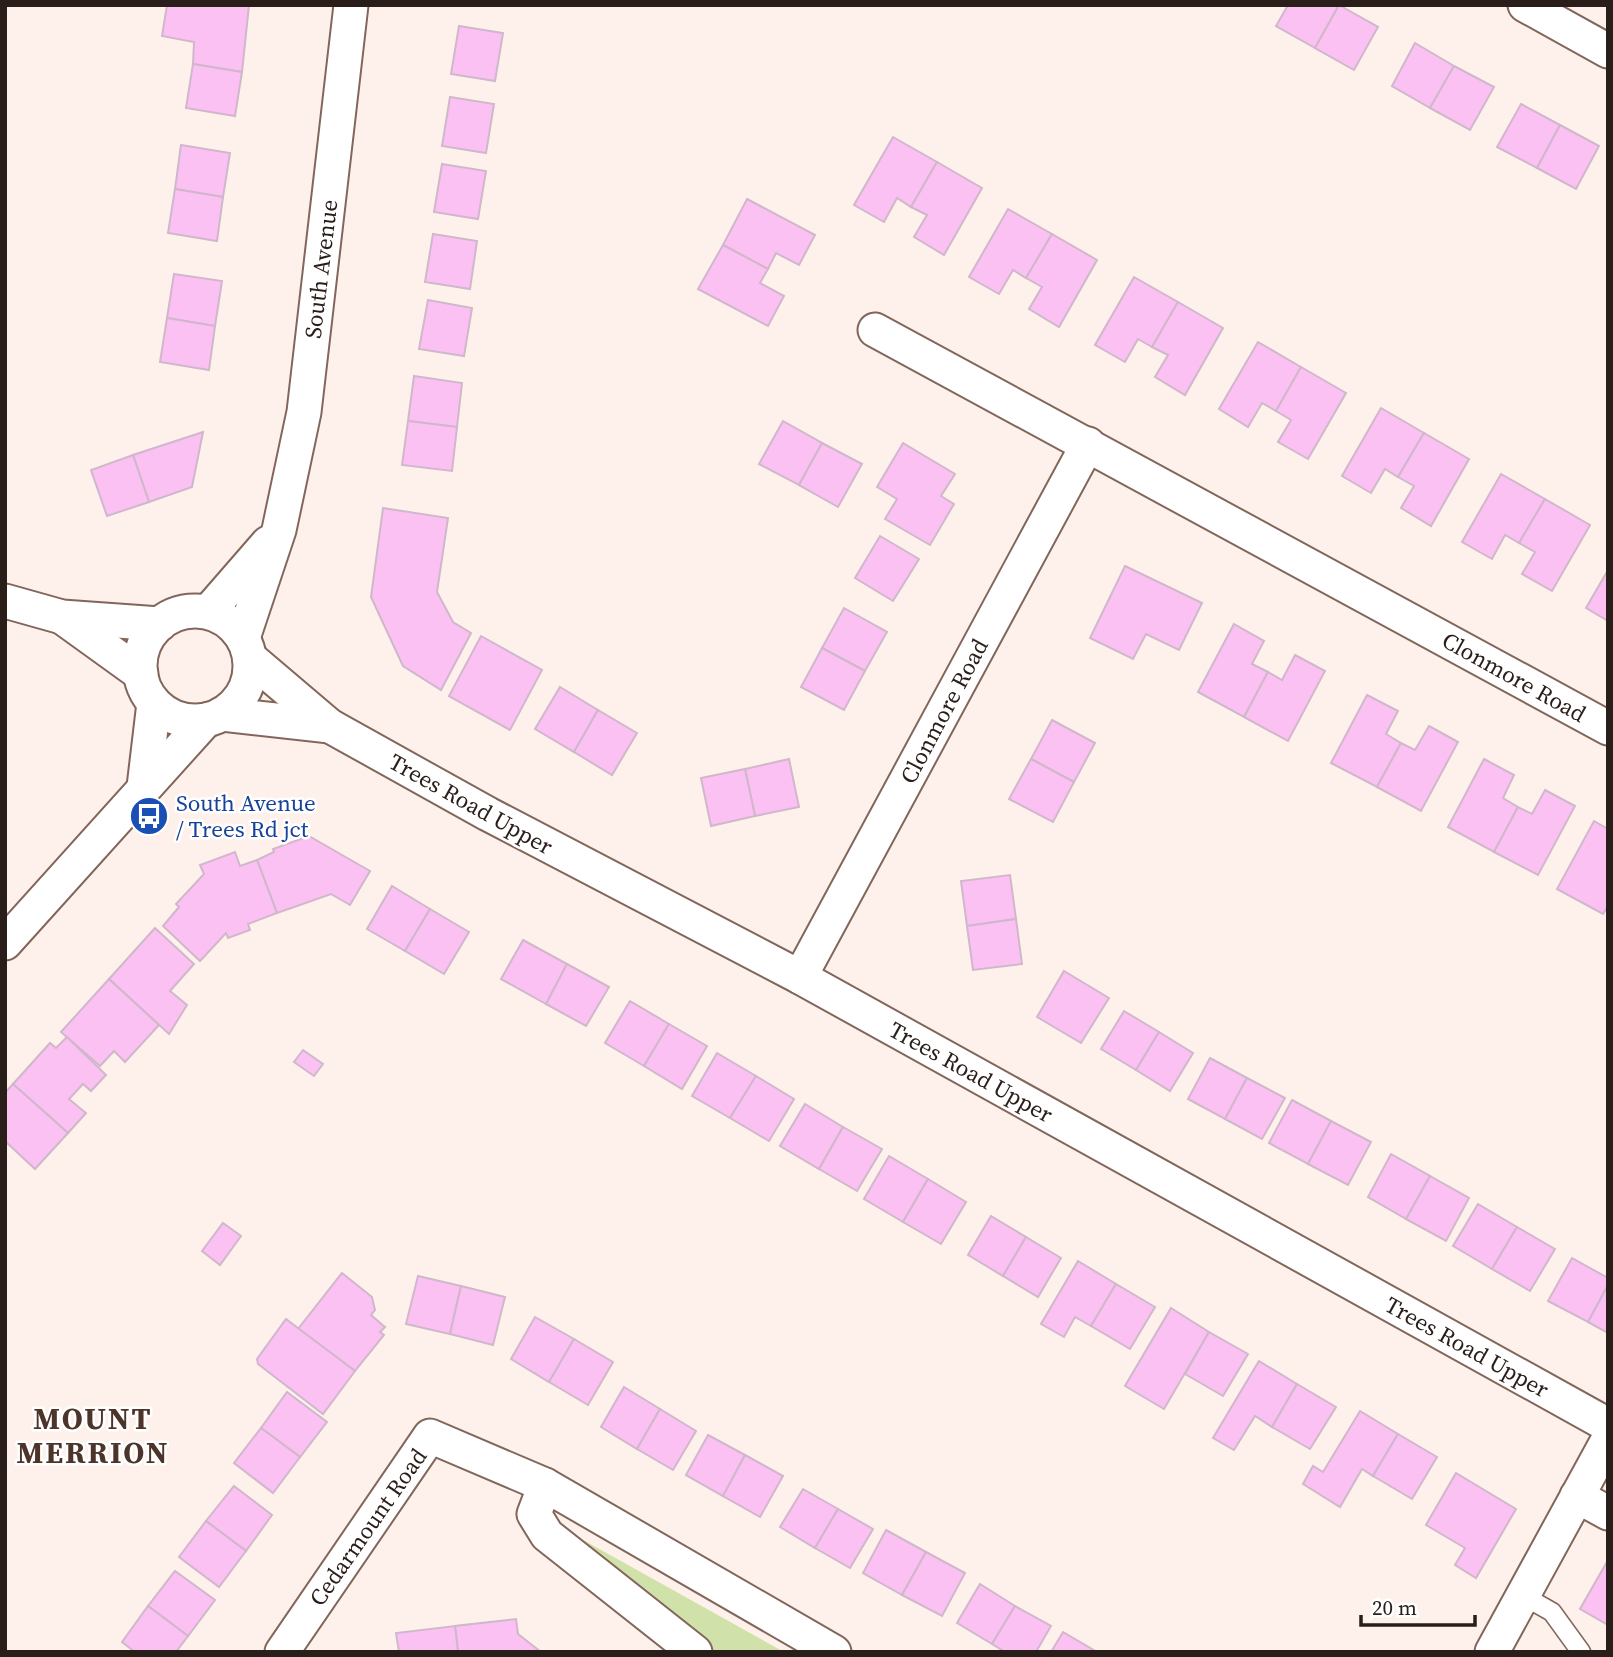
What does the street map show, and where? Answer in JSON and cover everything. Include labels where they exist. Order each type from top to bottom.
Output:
[{"type":"street","name":"South Avenue","points":[[246,648],[279,530],[304,412],[351,5]]},
{"type":"street","points":[[1525,5],[1608,51]]},
{"type":"street","name":"Clonmore Road","points":[[875,330],[1608,728]]},
{"type":"street","name":"Clonmore Road","points":[[800,977],[1087,444]]},
{"type":"street","name":"South Avenue","points":[[208,612],[279,530]]},
{"type":"street","points":[[5,601],[62,617],[160,624]]},
{"type":"street","points":[[144,787],[148,688],[141,655],[148,638],[160,624],[183,612],[208,612],[234,626],[246,648],[330,726]]},
{"type":"street","points":[[62,617],[148,688],[170,715],[187,720],[214,717],[330,726]]},
{"type":"street","points":[[5,943],[144,787],[214,717],[236,704],[245,690],[246,648]]},
{"type":"street","name":"Trees Road Upper","points":[[330,726],[488,814],[800,977],[1608,1425]]},
{"type":"street","name":"Cedarmount Road","points":[[282,1652],[430,1436],[545,1485],[834,1652]]},
{"type":"street","points":[[1492,1652],[1608,1440]]},
{"type":"street","points":[[545,1485],[534,1514],[547,1535],[695,1652]]},
{"type":"street","points":[[1577,1496],[1608,1513]]},
{"type":"lane","points":[[1522,1595],[1552,1612],[1581,1652]]},
{"type":"green space","points":[[585,1541],[784,1652],[710,1652],[570,1542]]},
{"type":"building","points":[[167,5],[249,5],[242,72],[193,64],[194,42],[162,36]]},
{"type":"building","points":[[1288,5],[1339,5],[1315,48],[1276,26]]},
{"type":"building","points":[[1339,5],[1378,27],[1354,70],[1315,48]]},
{"type":"building","points":[[459,26],[503,33],[495,81],[451,74]]},
{"type":"building","points":[[1415,43],[1454,66],[1430,108],[1392,86]]},
{"type":"building","points":[[193,64],[242,72],[235,116],[186,108]]},
{"type":"building","points":[[1454,66],[1494,87],[1470,130],[1430,108]]},
{"type":"building","points":[[450,97],[494,104],[486,153],[442,146]]},
{"type":"building","points":[[1521,104],[1560,125],[1537,168],[1497,147]]},
{"type":"building","points":[[1560,125],[1599,146],[1576,189],[1537,168]]},
{"type":"building","points":[[893,137],[937,162],[911,207],[897,198],[884,222],[854,205]]},
{"type":"building","points":[[181,145],[230,153],[223,197],[175,189]]},
{"type":"building","points":[[937,162],[982,188],[944,255],[914,237],[927,215],[911,207]]},
{"type":"building","points":[[442,164],[486,171],[478,219],[434,212]]},
{"type":"building","points":[[175,189],[223,197],[217,241],[168,233]]},
{"type":"building","points":[[747,199],[815,235],[799,265],[776,253],[768,269],[723,245]]},
{"type":"building","points":[[1008,209],[1052,234],[1026,278],[1013,270],[999,294],[969,277]]},
{"type":"building","points":[[433,234],[477,241],[470,289],[425,282]]},
{"type":"building","points":[[1052,234],[1097,260],[1059,327],[1029,309],[1042,287],[1026,278]]},
{"type":"building","points":[[723,245],[768,269],[760,283],[784,296],[768,326],[698,289]]},
{"type":"building","points":[[174,274],[222,281],[215,326],[167,318]]},
{"type":"building","points":[[1134,277],[1178,302],[1152,347],[1138,339],[1125,362],[1095,345]]},
{"type":"building","points":[[428,300],[472,308],[464,356],[419,349]]},
{"type":"building","points":[[1178,302],[1223,328],[1185,395],[1155,377],[1168,355],[1152,347]]},
{"type":"building","points":[[167,318],[215,326],[209,370],[160,362]]},
{"type":"building","points":[[1258,342],[1301,367],[1276,411],[1262,403],[1248,427],[1219,409]]},
{"type":"building","points":[[1301,367],[1346,393],[1308,459],[1278,442],[1291,420],[1276,411]]},
{"type":"building","points":[[414,376],[462,383],[457,427],[408,421]]},
{"type":"building","points":[[1381,408],[1424,433],[1398,477],[1385,469],[1371,493],[1342,476]]},
{"type":"building","points":[[408,421],[457,427],[452,471],[402,465]]},
{"type":"building","points":[[783,421],[822,443],[799,485],[759,464]]},
{"type":"building","points":[[203,432],[192,487],[149,502],[133,455]]},
{"type":"building","points":[[1424,433],[1469,459],[1431,526],[1401,508],[1414,486],[1398,477]]},
{"type":"building","points":[[822,443],[862,464],[838,507],[799,485]]},
{"type":"building","points":[[903,443],[955,474],[941,496],[954,504],[930,545],[885,519],[897,499],[877,487]]},
{"type":"building","points":[[133,455],[149,502],[107,516],[91,470]]},
{"type":"building","points":[[1501,474],[1545,499],[1519,543],[1505,535],[1492,559],[1462,542]]},
{"type":"building","points":[[1545,499],[1590,525],[1552,591],[1522,574],[1535,552],[1519,543]]},
{"type":"building","points":[[383,508],[448,518],[437,592],[453,622],[471,633],[441,690],[403,666],[371,597]]},
{"type":"building","points":[[880,536],[919,559],[893,601],[855,578]]},
{"type":"building","points":[[1125,566],[1202,603],[1179,650],[1146,634],[1133,659],[1090,638]]},
{"type":"building","points":[[1608,570],[1608,621],[1586,608]]},
{"type":"building","points":[[844,608],[887,632],[865,671],[822,648]]},
{"type":"building","points":[[1234,624],[1264,641],[1252,664],[1268,672],[1244,717],[1198,692]]},
{"type":"building","points":[[481,636],[542,670],[510,730],[449,696]]},
{"type":"building","points":[[822,648],[865,671],[844,710],[801,687]]},
{"type":"building","points":[[1295,655],[1325,671],[1288,741],[1244,717],[1268,672],[1282,680]]},
{"type":"building","points":[[560,687],[598,710],[574,752],[535,729]]},
{"type":"building","points":[[1367,695],[1398,711],[1386,734],[1401,743],[1377,787],[1331,763]]},
{"type":"building","points":[[598,710],[637,733],[612,775],[574,752]]},
{"type":"building","points":[[1052,720],[1095,743],[1074,782],[1031,759]]},
{"type":"building","points":[[1429,726],[1458,742],[1421,811],[1377,787],[1401,743],[1415,750]]},
{"type":"building","points":[[789,759],[799,807],[755,816],[745,769]]},
{"type":"building","points":[[1031,759],[1074,782],[1053,822],[1009,799]]},
{"type":"building","points":[[1484,759],[1514,775],[1503,798],[1518,807],[1494,852],[1448,827]]},
{"type":"building","points":[[745,769],[755,816],[711,826],[701,778]]},
{"type":"building","points":[[1545,790],[1575,806],[1538,875],[1494,852],[1518,807],[1532,814]]},
{"type":"building","points":[[1594,821],[1608,829],[1608,906],[1603,914],[1557,889]]},
{"type":"building","points":[[309,836],[370,871],[350,905],[331,894],[277,913],[257,860],[274,852],[273,849]]},
{"type":"building","points":[[235,852],[240,866],[257,860],[277,913],[248,924],[250,930],[228,938],[226,933],[200,961],[163,926],[179,907],[176,904],[204,874],[200,865]]},
{"type":"building","points":[[1010,875],[1016,919],[967,926],[961,881]]},
{"type":"building","points":[[392,886],[430,909],[405,951],[367,929]]},
{"type":"building","points":[[430,909],[469,932],[444,974],[405,951]]},
{"type":"building","points":[[1016,919],[1022,964],[973,970],[967,926]]},
{"type":"building","points":[[155,928],[194,964],[170,991],[187,1005],[169,1034],[109,979]]},
{"type":"building","points":[[523,940],[567,964],[546,1004],[501,979]]},
{"type":"building","points":[[567,964],[609,987],[586,1026],[546,1004]]},
{"type":"building","points":[[1064,971],[1109,998],[1081,1043],[1037,1017]]},
{"type":"building","points":[[109,979],[159,1025],[125,1062],[114,1051],[100,1066],[61,1032]]},
{"type":"building","points":[[630,1001],[669,1024],[644,1066],[605,1043]]},
{"type":"building","points":[[1124,1011],[1159,1032],[1136,1070],[1101,1049]]},
{"type":"building","points":[[669,1024],[707,1046],[682,1089],[644,1066]]},
{"type":"building","points":[[1159,1032],[1193,1053],[1170,1091],[1136,1070]]},
{"type":"building","points":[[67,1037],[106,1075],[91,1091],[83,1084],[69,1099],[86,1113],[68,1133],[13,1084],[50,1043],[56,1048]]},
{"type":"building","points":[[303,1050],[323,1064],[314,1076],[294,1062]]},
{"type":"building","points":[[717,1053],[756,1076],[730,1118],[692,1096]]},
{"type":"building","points":[[1210,1058],[1247,1078],[1225,1119],[1188,1099]]},
{"type":"building","points":[[756,1076],[794,1099],[769,1141],[730,1118]]},
{"type":"building","points":[[1247,1078],[1285,1098],[1262,1139],[1225,1119]]},
{"type":"building","points":[[13,1084],[68,1133],[35,1169],[5,1141],[5,1093]]},
{"type":"building","points":[[1292,1100],[1331,1121],[1308,1164],[1269,1143]]},
{"type":"building","points":[[805,1104],[843,1127],[819,1169],[780,1146]]},
{"type":"building","points":[[1331,1121],[1371,1142],[1348,1185],[1308,1164]]},
{"type":"building","points":[[843,1127],[882,1149],[857,1191],[819,1169]]},
{"type":"building","points":[[1391,1154],[1430,1176],[1406,1219],[1368,1197]]},
{"type":"building","points":[[889,1156],[928,1179],[903,1222],[864,1199]]},
{"type":"building","points":[[1430,1176],[1469,1198],[1446,1241],[1406,1219]]},
{"type":"building","points":[[928,1179],[966,1202],[941,1244],[903,1222]]},
{"type":"building","points":[[1478,1204],[1517,1227],[1492,1269],[1453,1246]]},
{"type":"building","points":[[991,1216],[1026,1237],[1003,1276],[968,1255]]},
{"type":"building","points":[[223,1223],[241,1236],[220,1265],[202,1251]]},
{"type":"building","points":[[1517,1227],[1555,1249],[1530,1291],[1492,1269]]},
{"type":"building","points":[[1026,1237],[1061,1258],[1038,1297],[1003,1276]]},
{"type":"building","points":[[1572,1258],[1608,1278],[1608,1285],[1588,1322],[1548,1301]]},
{"type":"building","points":[[1078,1261],[1116,1284],[1091,1326],[1075,1317],[1064,1337],[1041,1324]]},
{"type":"building","points":[[342,1273],[372,1297],[375,1310],[371,1315],[385,1327],[380,1332],[384,1335],[355,1371],[298,1329]]},
{"type":"building","points":[[418,1276],[461,1286],[450,1334],[406,1324]]},
{"type":"building","points":[[1116,1284],[1155,1307],[1130,1349],[1091,1326]]},
{"type":"building","points":[[1608,1285],[1608,1333],[1588,1322]]},
{"type":"building","points":[[461,1286],[505,1297],[493,1345],[450,1334]]},
{"type":"building","points":[[1171,1308],[1209,1332],[1164,1409],[1125,1386]]},
{"type":"building","points":[[535,1317],[574,1339],[549,1382],[511,1359]]},
{"type":"building","points":[[286,1319],[355,1371],[323,1414],[258,1364],[257,1359]]},
{"type":"building","points":[[1209,1332],[1248,1354],[1223,1396],[1185,1374]]},
{"type":"building","points":[[574,1339],[613,1362],[588,1405],[549,1382]]},
{"type":"building","points":[[1259,1361],[1297,1384],[1272,1427],[1255,1416],[1234,1450],[1213,1438]]},
{"type":"building","points":[[1297,1384],[1336,1407],[1310,1449],[1272,1427]]},
{"type":"building","points":[[624,1387],[660,1409],[637,1449],[601,1427]]},
{"type":"building","points":[[287,1392],[327,1422],[300,1457],[261,1428]]},
{"type":"building","points":[[660,1409],[696,1431],[673,1470],[637,1449]]},
{"type":"building","points":[[1360,1411],[1398,1434],[1373,1476],[1362,1469],[1340,1507],[1303,1484],[1313,1466],[1323,1472]]},
{"type":"building","points":[[261,1428],[300,1457],[273,1493],[234,1463]]},
{"type":"building","points":[[1398,1434],[1437,1457],[1412,1499],[1373,1476]]},
{"type":"building","points":[[708,1435],[745,1455],[723,1496],[686,1475]]},
{"type":"building","points":[[745,1455],[783,1476],[760,1517],[723,1496]]},
{"type":"building","points":[[1456,1473],[1516,1509],[1476,1578],[1455,1565],[1465,1548],[1426,1525]]},
{"type":"building","points":[[234,1486],[272,1515],[246,1551],[206,1521]]},
{"type":"building","points":[[803,1489],[838,1509],[815,1548],[780,1527]]},
{"type":"building","points":[[838,1509],[873,1529],[850,1568],[815,1548]]},
{"type":"building","points":[[206,1521],[246,1551],[219,1587],[179,1557]]},
{"type":"building","points":[[886,1530],[926,1552],[902,1595],[863,1573]]},
{"type":"building","points":[[926,1552],[965,1573],[942,1616],[902,1595]]},
{"type":"building","points":[[1608,1560],[1608,1625],[1580,1609]]},
{"type":"building","points":[[175,1571],[215,1600],[188,1636],[148,1606]]},
{"type":"building","points":[[980,1584],[1015,1606],[992,1644],[957,1623]]},
{"type":"building","points":[[148,1606],[188,1636],[176,1652],[135,1652],[122,1642]]},
{"type":"building","points":[[1015,1606],[1051,1626],[1036,1652],[1005,1652],[992,1644]]},
{"type":"building","points":[[516,1619],[518,1634],[541,1652],[458,1652],[455,1626]]},
{"type":"building","points":[[455,1626],[458,1652],[399,1652],[396,1633]]},
{"type":"building","points":[[1063,1632],[1097,1652],[1051,1652]]},
{"type":"place","name":"South Avenue / Trees Rd jct","points":[[149,816]]},
{"type":"district","name":"MOUNT MERRION","points":[[93,1435]]}]
